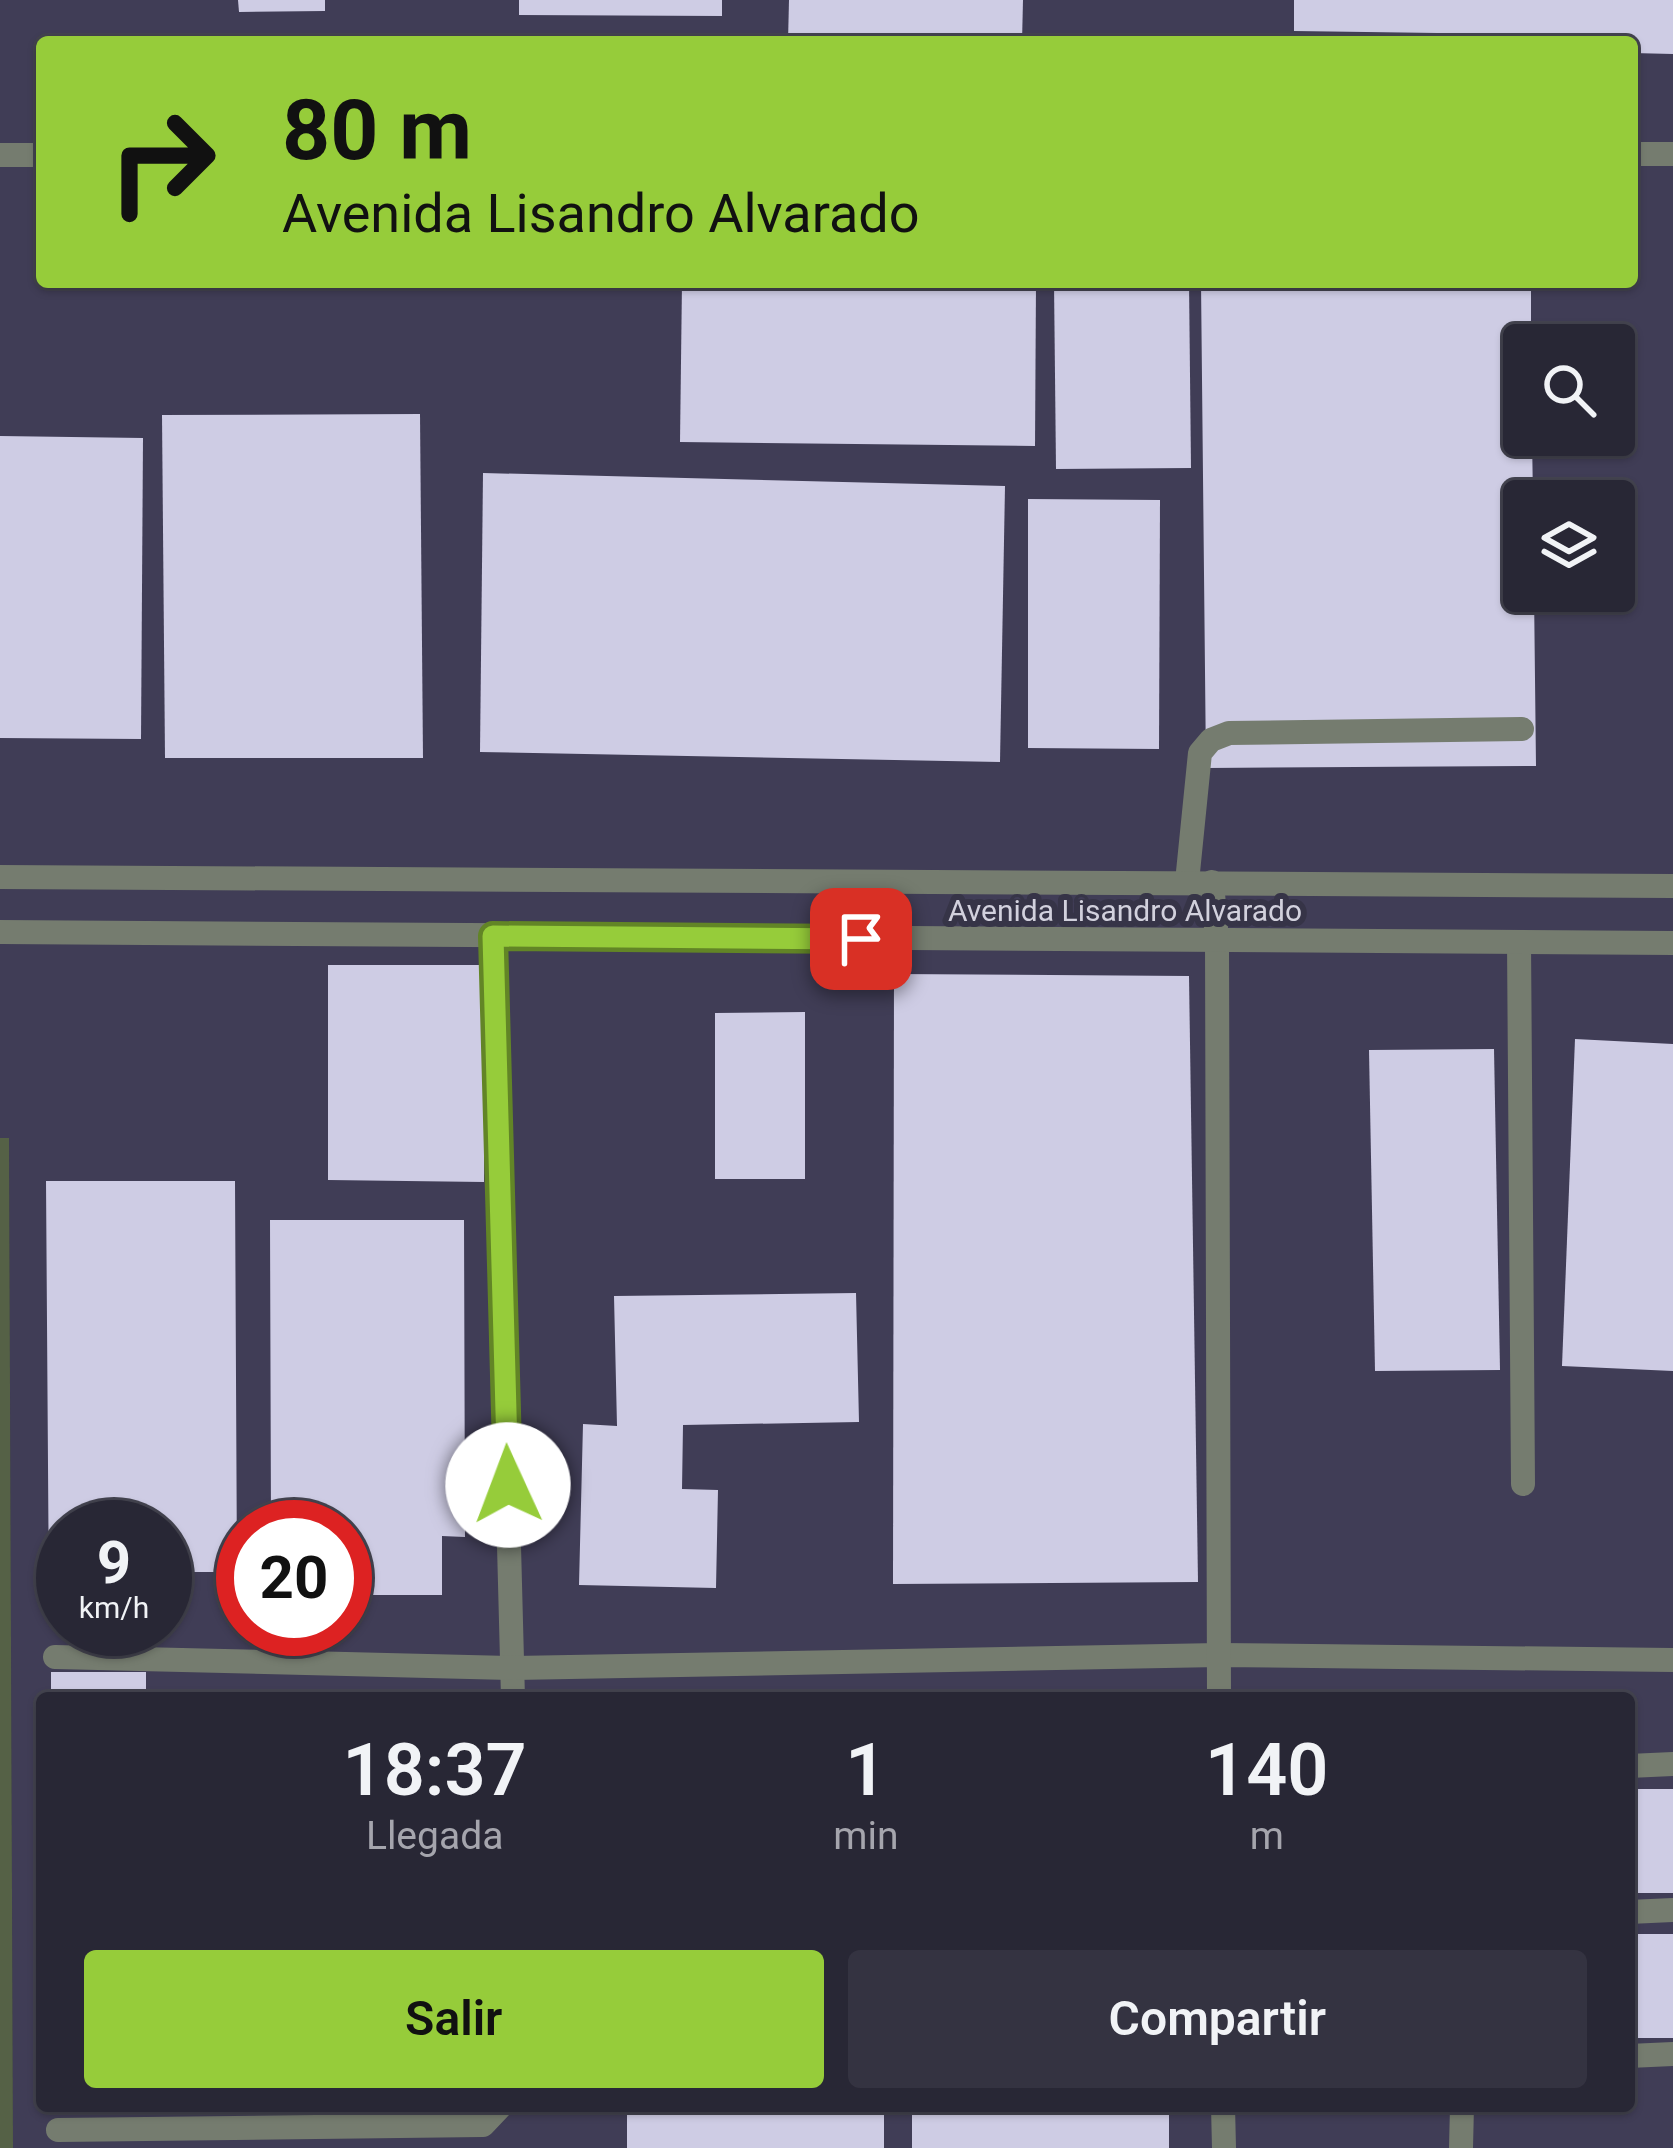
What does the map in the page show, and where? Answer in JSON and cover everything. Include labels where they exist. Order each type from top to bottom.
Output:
[{"type":"street","points":[[0,154],[36,154]]},
{"type":"street","points":[[1638,154],[1673,154]]},
{"type":"street","points":[[1219,1692],[1217,940],[1200,882],[1201,754],[1211,740],[1228,733],[1522,729]]},
{"type":"street","name":"Avenida Lisandro Alvarado","points":[[0,878],[1673,886]]},
{"type":"street","name":"Avenida Lisandro Alvarado","points":[[0,932],[1673,943]]},
{"type":"street","points":[[493,936],[513,1692]]},
{"type":"street","points":[[1520,942],[1523,1484]]},
{"type":"street","points":[[55,1657],[514,1668],[1219,1655],[1673,1660]]},
{"type":"street","points":[[1635,1766],[1673,1764]]},
{"type":"street","points":[[1635,1912],[1673,1910]]},
{"type":"street","points":[[1635,2056],[1673,2054]]},
{"type":"street","points":[[58,2130],[483,2125],[495,2112]]},
{"type":"street","points":[[1223,2112],[1224,2148]]},
{"type":"street","points":[[1461,2148],[1462,2112]]},
{"type":"shaded area","points":[[0,0],[1673,0],[1673,2148],[13,2148],[9,1138],[0,1138]]},
{"type":"green space","points":[[0,1138],[9,1138],[13,2148],[0,2148]]},
{"type":"building","points":[[238,0],[325,0],[325,11],[239,12]]},
{"type":"building","points":[[519,0],[722,0],[722,16],[519,15]]},
{"type":"building","points":[[789,0],[1023,0],[1022,36],[788,36]]},
{"type":"building","points":[[1294,0],[1673,0],[1673,54],[1638,53],[1638,36],[1294,31]]},
{"type":"building","points":[[682,288],[1036,288],[1035,446],[680,442]]},
{"type":"building","points":[[1054,288],[1189,288],[1191,468],[1056,469]]},
{"type":"building","points":[[1201,288],[1531,288],[1531,324],[1503,324],[1503,456],[1532,456],[1533,480],[1503,480],[1503,612],[1534,612],[1536,766],[1206,768]]},
{"type":"building","points":[[420,414],[423,758],[165,758],[162,415]]},
{"type":"building","points":[[0,436],[143,438],[141,739],[0,738]]},
{"type":"building","points":[[483,473],[1005,486],[1000,762],[480,752]]},
{"type":"building","points":[[1028,499],[1160,500],[1159,749],[1028,748]]},
{"type":"building","points":[[328,965],[485,965],[484,1182],[328,1180]]},
{"type":"building","points":[[894,974],[1189,976],[1198,1582],[893,1584]]},
{"type":"building","points":[[805,1012],[805,1179],[715,1179],[715,1013]]},
{"type":"building","points":[[1575,1039],[1673,1044],[1673,1371],[1562,1366]]},
{"type":"building","points":[[1494,1049],[1500,1370],[1375,1371],[1369,1050]]},
{"type":"building","points":[[46,1181],[235,1181],[237,1500],[216,1500],[216,1572],[192,1572],[192,1500],[48,1500]]},
{"type":"building","points":[[270,1220],[464,1220],[465,1537],[442,1536],[442,1595],[372,1595],[372,1500],[271,1500]]},
{"type":"building","points":[[856,1293],[859,1422],[683,1425],[682,1489],[718,1490],[716,1588],[579,1585],[583,1424],[617,1426],[614,1296]]},
{"type":"building","points":[[51,1672],[146,1672],[146,1692],[51,1692]]},
{"type":"building","points":[[1635,1789],[1673,1789],[1673,1893],[1635,1893]]},
{"type":"building","points":[[1635,1934],[1673,1934],[1673,2038],[1635,2038]]},
{"type":"building","points":[[627,2112],[884,2112],[884,2148],[627,2148]]},
{"type":"building","points":[[912,2112],[1169,2112],[1169,2148],[912,2148]]},
{"type":"route","points":[[508,1485],[493,936],[861,939]]}]
